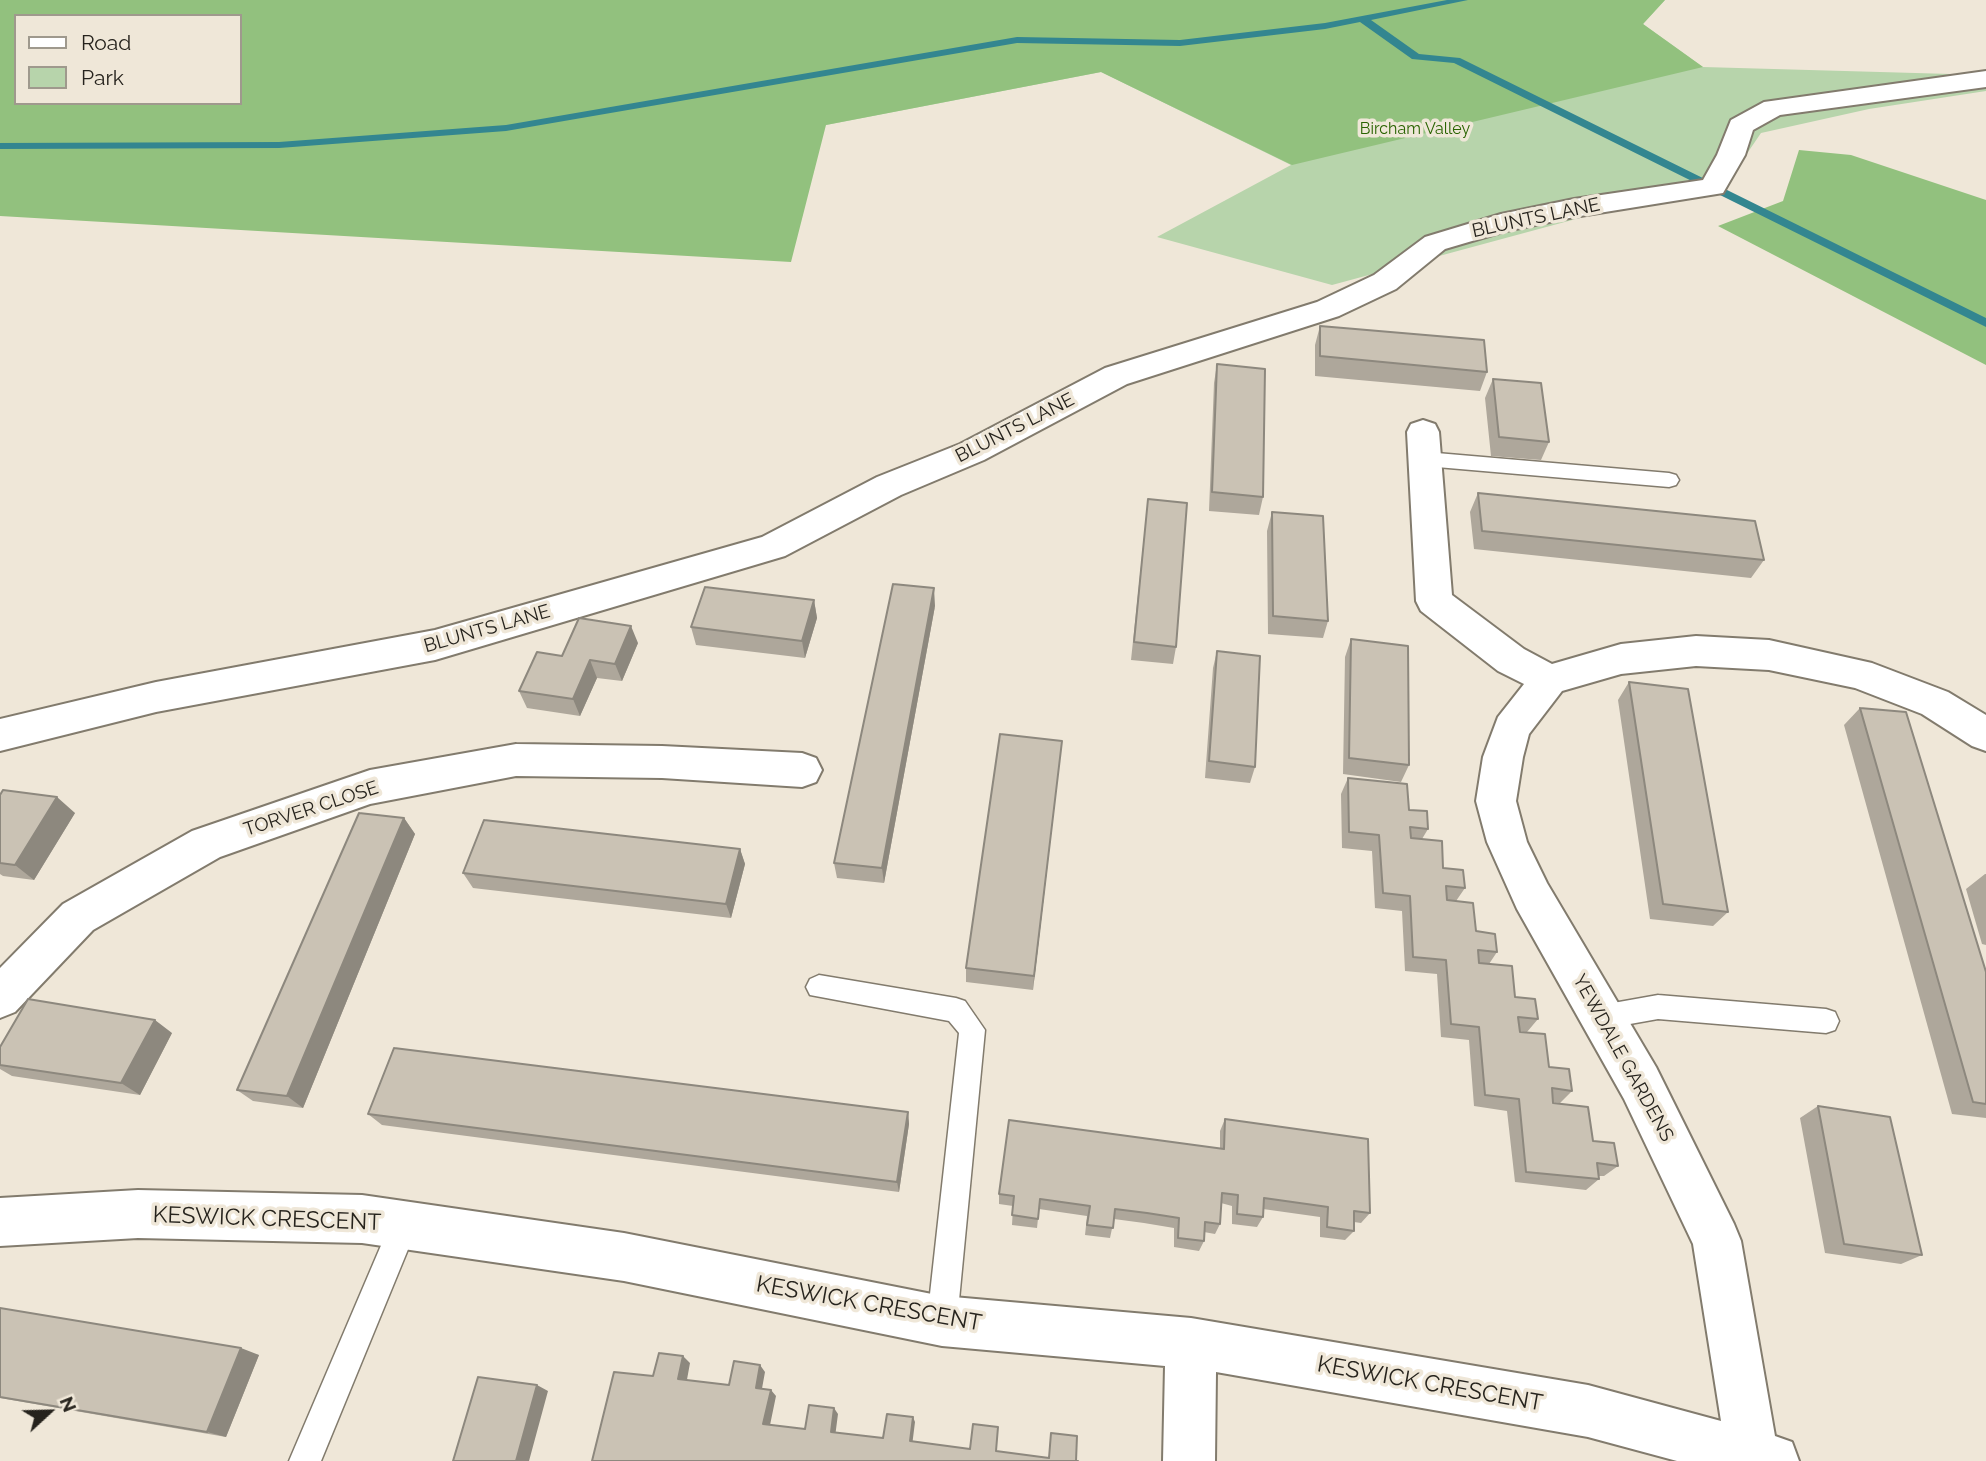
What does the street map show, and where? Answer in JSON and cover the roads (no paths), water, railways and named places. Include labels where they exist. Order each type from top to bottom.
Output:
[{"type":"street","name":"BLUNTS LANE","points":[[0,735],[156,697],[435,645],[773,547],[889,486],[972,452],[1116,376],[1328,309],[1385,282],[1435,243],[1501,223],[1574,208],[1713,187],[1731,155],[1741,126],[1773,108],[1986,79]]},
{"type":"street","points":[[1424,446],[1434,601],[1511,660],[1549,680],[1621,659],[1696,652],[1769,655],[1859,674],[1935,703],[1986,735]]},
{"type":"street","name":"YEWDALE GARDENS","points":[[1549,680],[1512,728],[1503,757],[1496,801],[1507,842],[1531,896],[1640,1083],[1717,1241],[1763,1458]]},
{"type":"street","name":"TORVER CLOSE","points":[[0,998],[78,917],[183,857],[206,844],[370,787],[516,760],[663,762],[802,770]]},
{"type":"street","name":"KESWICK CRESCENT","points":[[0,1222],[138,1214],[362,1219],[624,1257],[943,1321],[1191,1343],[1588,1412],[1763,1458]]},
{"type":"street","points":[[1189,1461],[1191,1343]]},
{"type":"lane","points":[[1424,446],[1669,480]]},
{"type":"lane","points":[[819,987],[956,1010],[971,1030],[943,1321]]},
{"type":"lane","points":[[1602,1017],[1658,1007],[1826,1021]]},
{"type":"lane","points":[[305,1461],[404,1225]]},
{"type":"waterway","points":[[1362,19],[1463,0]]},
{"type":"waterway","points":[[0,146],[279,145],[506,128],[1017,40],[1180,43],[1362,19]]},
{"type":"waterway","points":[[1362,19],[1416,57],[1456,60],[1986,323]]},
{"type":"park label","name":"Bircham Valley","points":[[1415,129]]}]
